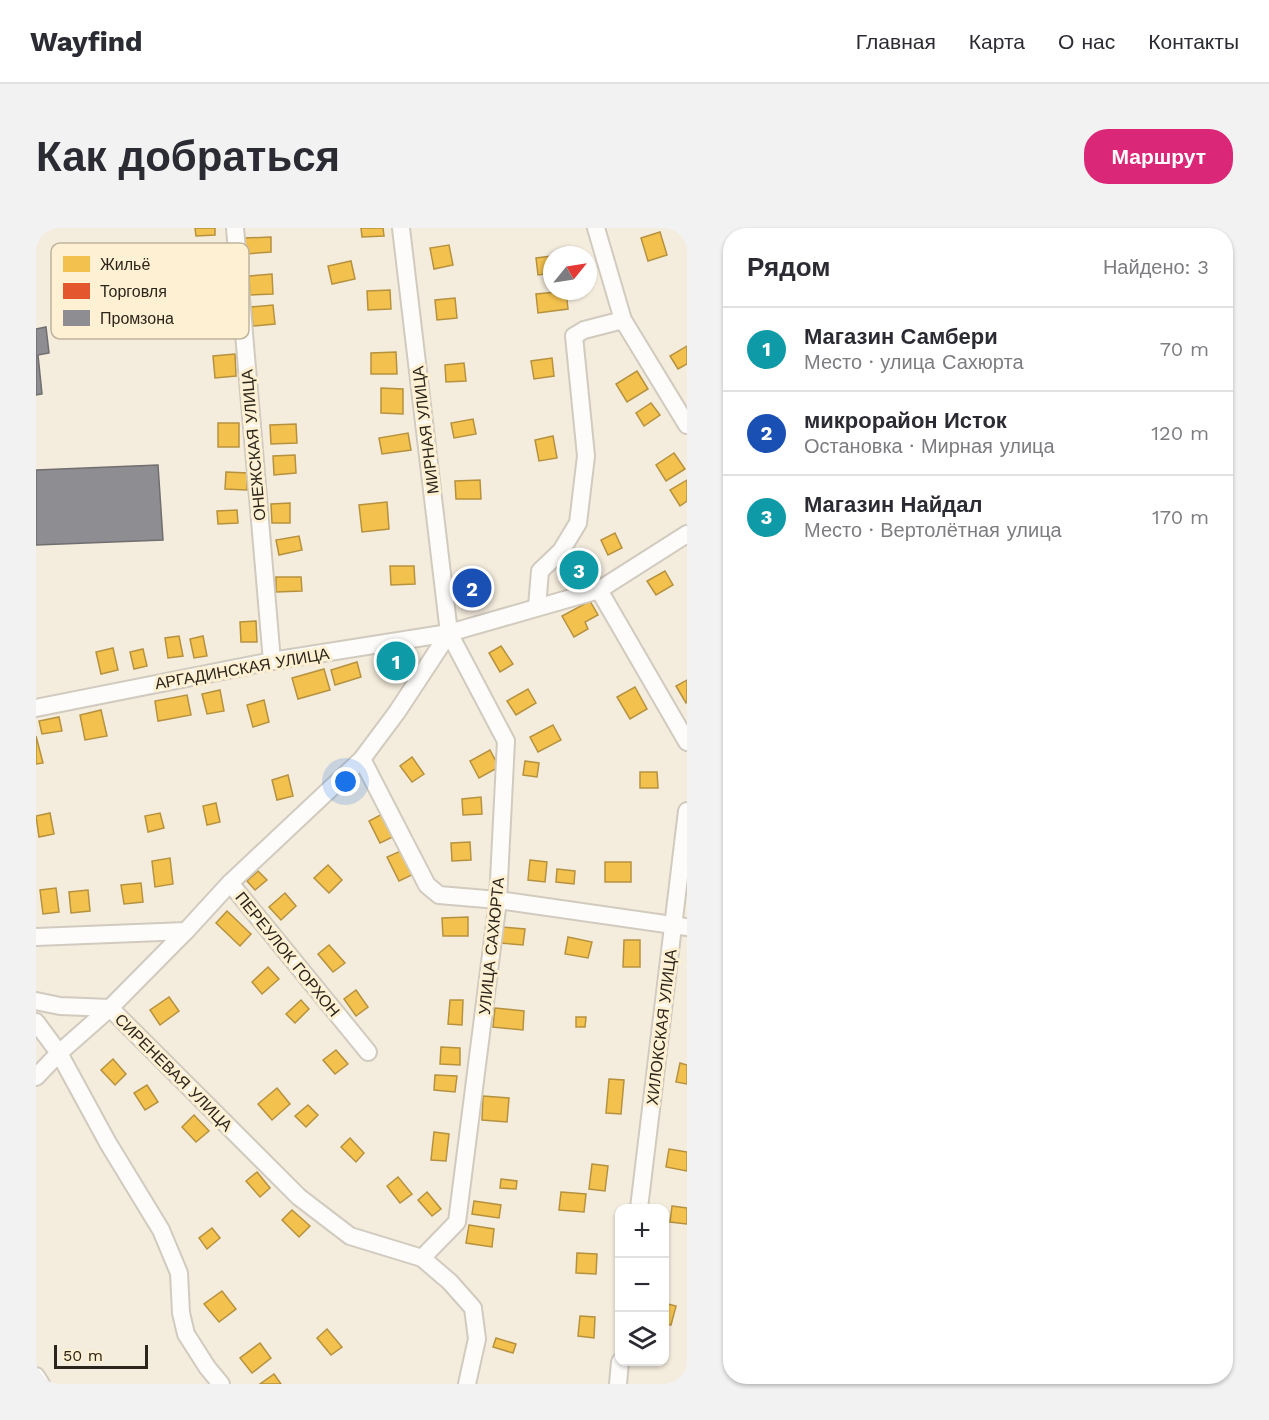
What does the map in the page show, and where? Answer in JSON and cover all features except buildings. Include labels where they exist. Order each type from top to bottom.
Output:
[{"type":"street","name":"ОНЕЖСКАЯ УЛИЦА","points":[[235,228],[236,243]]},
{"type":"street","name":"МИРНАЯ УЛИЦА","points":[[401,228],[449,633]]},
{"type":"street","points":[[596,228],[623,320],[687,425]]},
{"type":"street","points":[[537,607],[540,572],[561,551],[578,523],[586,456],[574,336],[584,330],[623,320]]},
{"type":"street","name":"ОНЕЖСКАЯ УЛИЦА","points":[[244,339],[272,661]]},
{"type":"street","name":"АРГАДИНСКАЯ УЛИЦА","points":[[36,708],[272,661],[449,633],[599,590],[687,534]]},
{"type":"street","points":[[599,590],[687,742]]},
{"type":"street","points":[[230,883],[362,759],[397,712],[449,633]]},
{"type":"street","name":"УЛИЦА САХЮРТА","points":[[422,1258],[457,1222],[498,900],[506,741],[449,633]]},
{"type":"street","points":[[362,759],[427,885],[439,895],[498,900],[680,926]]},
{"type":"street","name":"ХИЛОКСКАЯ УЛИЦА","points":[[640,1204],[680,926],[687,811]]},
{"type":"street","name":"ПЕРЕУЛОК ГОРХОН","points":[[110,1008],[230,883],[368,1052]]},
{"type":"street","points":[[36,937],[186,931]]},
{"type":"street","points":[[36,1001],[60,1006],[110,1008]]},
{"type":"street","name":"СИРЕНЕВАЯ УЛИЦА","points":[[36,1077],[59,1053],[110,1008],[299,1197],[350,1236],[422,1258],[450,1282],[473,1308],[477,1339],[467,1384]]},
{"type":"street","points":[[36,1022],[59,1053],[108,1143],[161,1230],[179,1273],[181,1313],[186,1334],[221,1384]]},
{"type":"street","points":[[618,1384],[620,1366]]},
{"type":"street","points":[[36,1376],[41,1384]]},
{"type":"place","name":"Магазин Найдал","points":[[579,570]]},
{"type":"place","name":"микрорайон Исток","points":[[472,588]]},
{"type":"place","name":"Магазин Самбери","points":[[396,661]]}]
